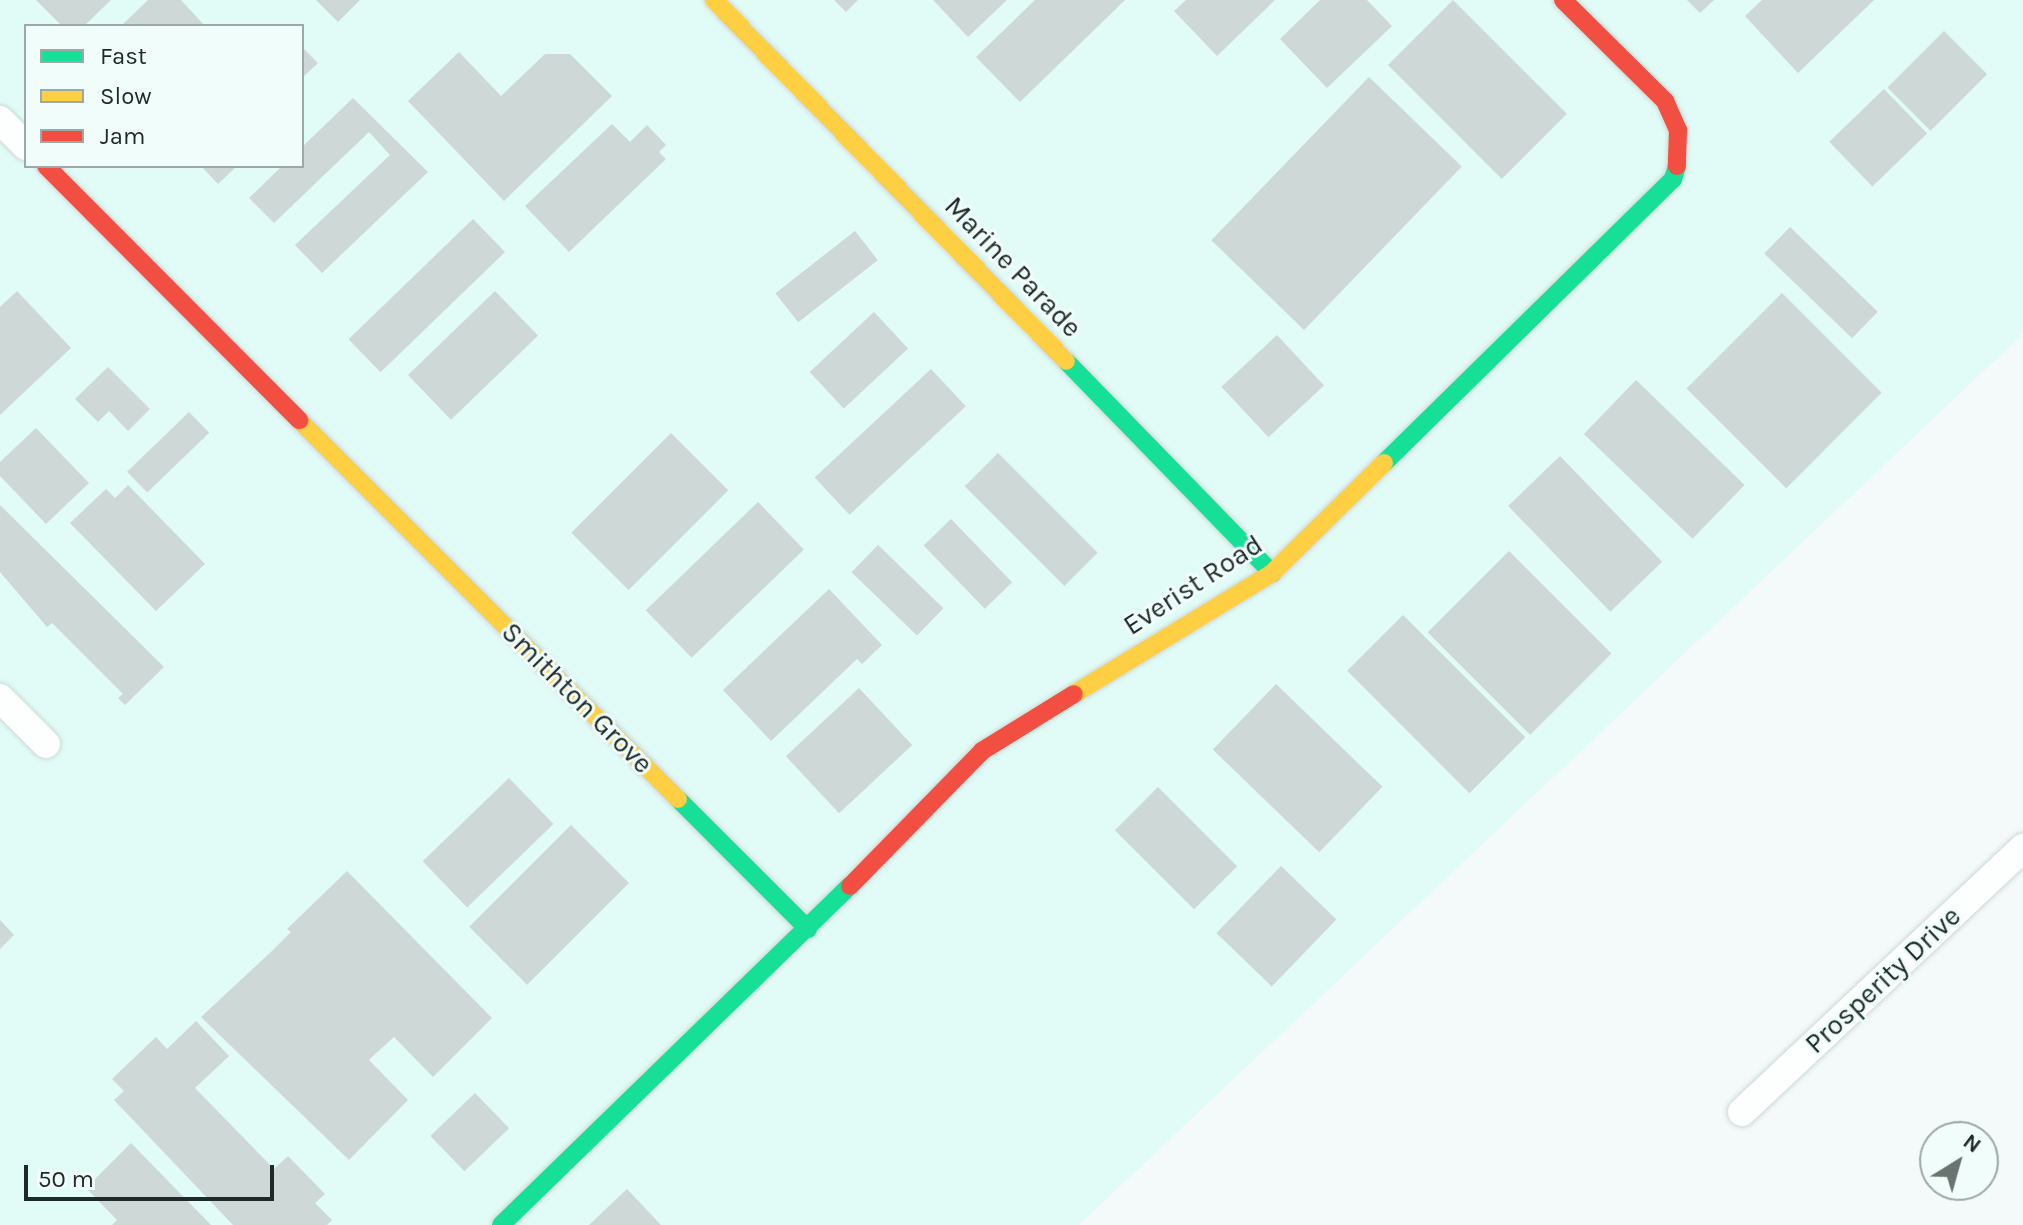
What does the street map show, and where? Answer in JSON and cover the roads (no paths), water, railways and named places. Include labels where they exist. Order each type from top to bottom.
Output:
[{"type":"street","name":"Marine Parade","points":[[714,0],[1272,573]]},
{"type":"street","name":"Everist Road","points":[[808,929],[982,751],[1272,573],[1649,206],[1673,179],[1681,153],[1678,130],[1665,101],[1563,0]]},
{"type":"street","points":[[0,120],[24,144]]},
{"type":"street","name":"Smithton Grove","points":[[48,168],[808,929]]},
{"type":"street","points":[[0,698],[46,744]]},
{"type":"street","name":"Prosperity Drive","points":[[1742,1112],[2023,848]]},
{"type":"street","points":[[501,1225],[808,929]]}]
